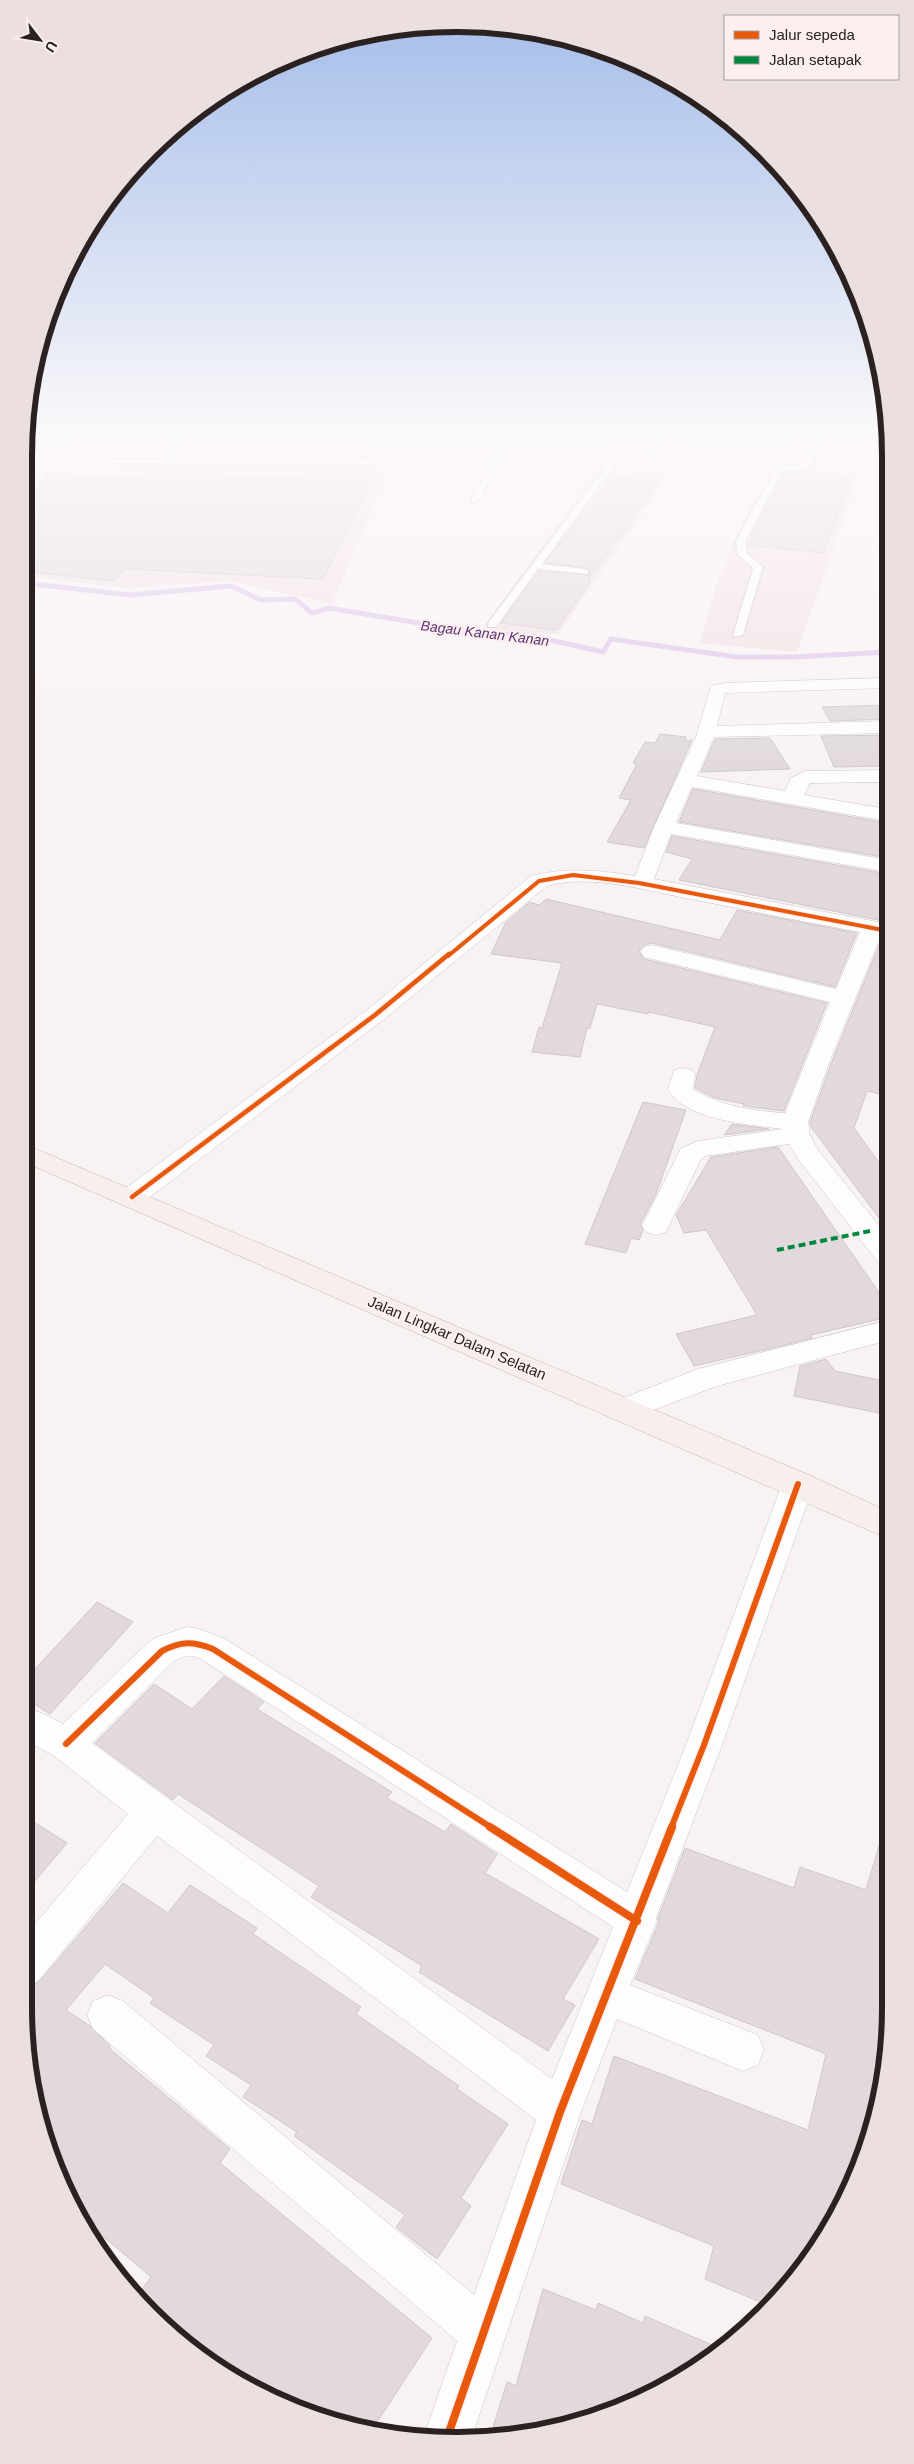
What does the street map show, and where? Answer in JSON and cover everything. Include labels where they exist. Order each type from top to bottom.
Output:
[{"type":"main road","name":"Jalan Lingkar Dalam Selatan","points":[[32,1155],[798,1484],[882,1523]]},
{"type":"street","points":[[642,884],[664,827],[706,732],[715,694],[720,688],[882,683]]},
{"type":"street","points":[[706,732],[882,727]]},
{"type":"street","points":[[793,798],[798,782],[805,777],[882,776]]},
{"type":"street","points":[[685,780],[882,813]]},
{"type":"street","points":[[664,827],[882,865]]},
{"type":"street","points":[[132,1197],[375,1015],[538,881],[558,875],[589,876],[642,884],[881,930],[844,998],[796,1128],[807,1153],[882,1247]]},
{"type":"street","points":[[652,952],[844,998]]},
{"type":"street","points":[[683,1076],[680,1089],[682,1093],[708,1105],[755,1119],[796,1128]]},
{"type":"street","points":[[656,1226],[690,1154],[698,1148],[796,1128]]},
{"type":"street","points":[[624,1410],[709,1377],[882,1332]]},
{"type":"street","points":[[449,2432],[482,2332],[560,2112],[637,1920],[704,1745],[798,1484]]},
{"type":"street","points":[[66,1744],[162,1651],[178,1641],[196,1642],[213,1649],[637,1920]]},
{"type":"street","points":[[32,1725],[66,1744],[154,1812],[289,1909],[560,2112]]},
{"type":"street","points":[[32,1957],[154,1812]]},
{"type":"street","points":[[606,1995],[743,2050]]},
{"type":"street","points":[[108,2015],[482,2332]]},
{"type":"lane","points":[[492,625],[549,549]]},
{"type":"lane","points":[[738,635],[758,567],[742,554],[742,549]]},
{"type":"lane","points":[[536,566],[585,572]]},
{"type":"shaded area","points":[[32,549],[356,549],[332,604],[231,581],[126,588],[32,577]]},
{"type":"shaded area","points":[[540,549],[617,549],[558,634],[481,630]]},
{"type":"shaded area","points":[[731,549],[833,549],[797,652],[700,643],[716,585]]},
{"type":"building","points":[[32,549],[338,549],[323,579],[126,569],[113,581],[32,572]]},
{"type":"building","points":[[556,549],[611,549],[588,580],[591,581],[556,630],[501,623],[540,571],[589,575],[589,568],[547,563],[547,560]]},
{"type":"building","points":[[785,549],[825,549],[823,553]]},
{"type":"building","points":[[882,705],[882,719],[830,721],[822,707]]},
{"type":"building","points":[[660,734],[686,737],[685,741],[692,740],[644,848],[607,842],[631,800],[619,798],[637,764],[633,763],[645,742],[655,743]]},
{"type":"building","points":[[882,735],[882,766],[834,767],[821,736]]},
{"type":"building","points":[[770,738],[790,769],[701,772],[715,739]]},
{"type":"building","points":[[693,789],[882,822],[882,857],[679,822]]},
{"type":"building","points":[[672,836],[882,873],[882,921],[679,880],[692,859],[666,852]]},
{"type":"building","points":[[546,899],[720,940],[737,910],[857,933],[835,987],[652,943],[644,945],[639,951],[644,959],[827,1003],[784,1111],[743,1106],[744,1104],[715,1098],[695,1088],[697,1075],[715,1027],[649,1012],[648,1014],[597,1004],[590,1028],[587,1028],[580,1057],[532,1052],[539,1027],[542,1028],[562,963],[491,954],[506,922],[530,902],[539,905]]},
{"type":"building","points":[[882,938],[882,1044],[879,1051],[882,1052],[882,1095],[867,1091],[854,1128],[880,1164],[882,1164],[882,1222],[811,1127],[810,1122],[834,1056]]},
{"type":"building","points":[[643,1102],[686,1110],[656,1194],[640,1225],[643,1230],[639,1240],[631,1238],[626,1253],[585,1244]]},
{"type":"building","points":[[732,1124],[754,1127],[769,1129],[724,1135]]},
{"type":"building","points":[[778,1147],[882,1297],[882,1319],[811,1335],[812,1338],[781,1346],[694,1366],[676,1334],[757,1315],[706,1230],[684,1233],[676,1215],[711,1157]]},
{"type":"building","points":[[826,1359],[835,1371],[882,1381],[882,1414],[794,1396],[800,1366]]},
{"type":"building","points":[[97,1602],[133,1622],[50,1714],[32,1703],[32,1672]]},
{"type":"building","points":[[224,1676],[264,1702],[257,1709],[392,1792],[387,1798],[445,1832],[451,1824],[497,1854],[485,1873],[599,1939],[563,1999],[575,2005],[548,2051],[419,1972],[422,1966],[311,1897],[319,1886],[178,1794],[173,1800],[95,1743],[154,1684],[192,1709]]},
{"type":"building","points":[[32,1821],[67,1843],[32,1885]]},
{"type":"building","points":[[882,1835],[881,2035],[878,2062],[867,2117],[849,2169],[825,2219],[794,2265],[761,2302],[705,2279],[714,2246],[561,2184],[582,2120],[592,2124],[614,2056],[808,2130],[826,2054],[635,1979],[659,1922],[658,1918],[685,1848],[794,1888],[800,1867],[866,1890]]},
{"type":"building","points":[[123,1883],[168,1913],[190,1885],[257,1928],[253,1934],[361,2007],[356,2014],[459,2086],[457,2089],[508,2124],[461,2198],[471,2206],[437,2259],[396,2227],[405,2215],[294,2136],[297,2132],[243,2097],[251,2085],[206,2056],[214,2045],[150,2003],[154,1998],[105,1964],[66,2010],[90,2026],[110,2046],[109,2048],[230,2149],[220,2163],[432,2338],[376,2423],[321,2409],[269,2388],[245,2375],[204,2347],[156,2306],[141,2290],[151,2277],[96,2230],[76,2195],[55,2143],[41,2090],[33,2035],[32,1987],[39,1982]]},
{"type":"building","points":[[543,2289],[596,2310],[598,2303],[643,2323],[645,2316],[713,2345],[693,2360],[645,2388],[593,2409],[540,2423],[492,2430],[507,2382],[516,2386]]},
{"type":"waterway","name":"Bagau Kanan Kanan","points":[[32,584],[129,595],[231,586],[261,600],[295,599],[312,613],[329,608],[419,623],[453,632],[528,635],[603,652],[611,639],[737,657],[794,657],[882,652]]},
{"type":"marked path","points":[[777,1250],[870,1231]]},
{"type":"cycle path","points":[[132,1197],[375,1015],[539,881],[573,875],[616,879],[882,930]]},
{"type":"cycle path","points":[[449,2432],[560,2112],[704,1745],[798,1484]]},
{"type":"cycle path","points":[[66,1744],[162,1651],[182,1642],[199,1643],[213,1649],[637,1921]]}]
